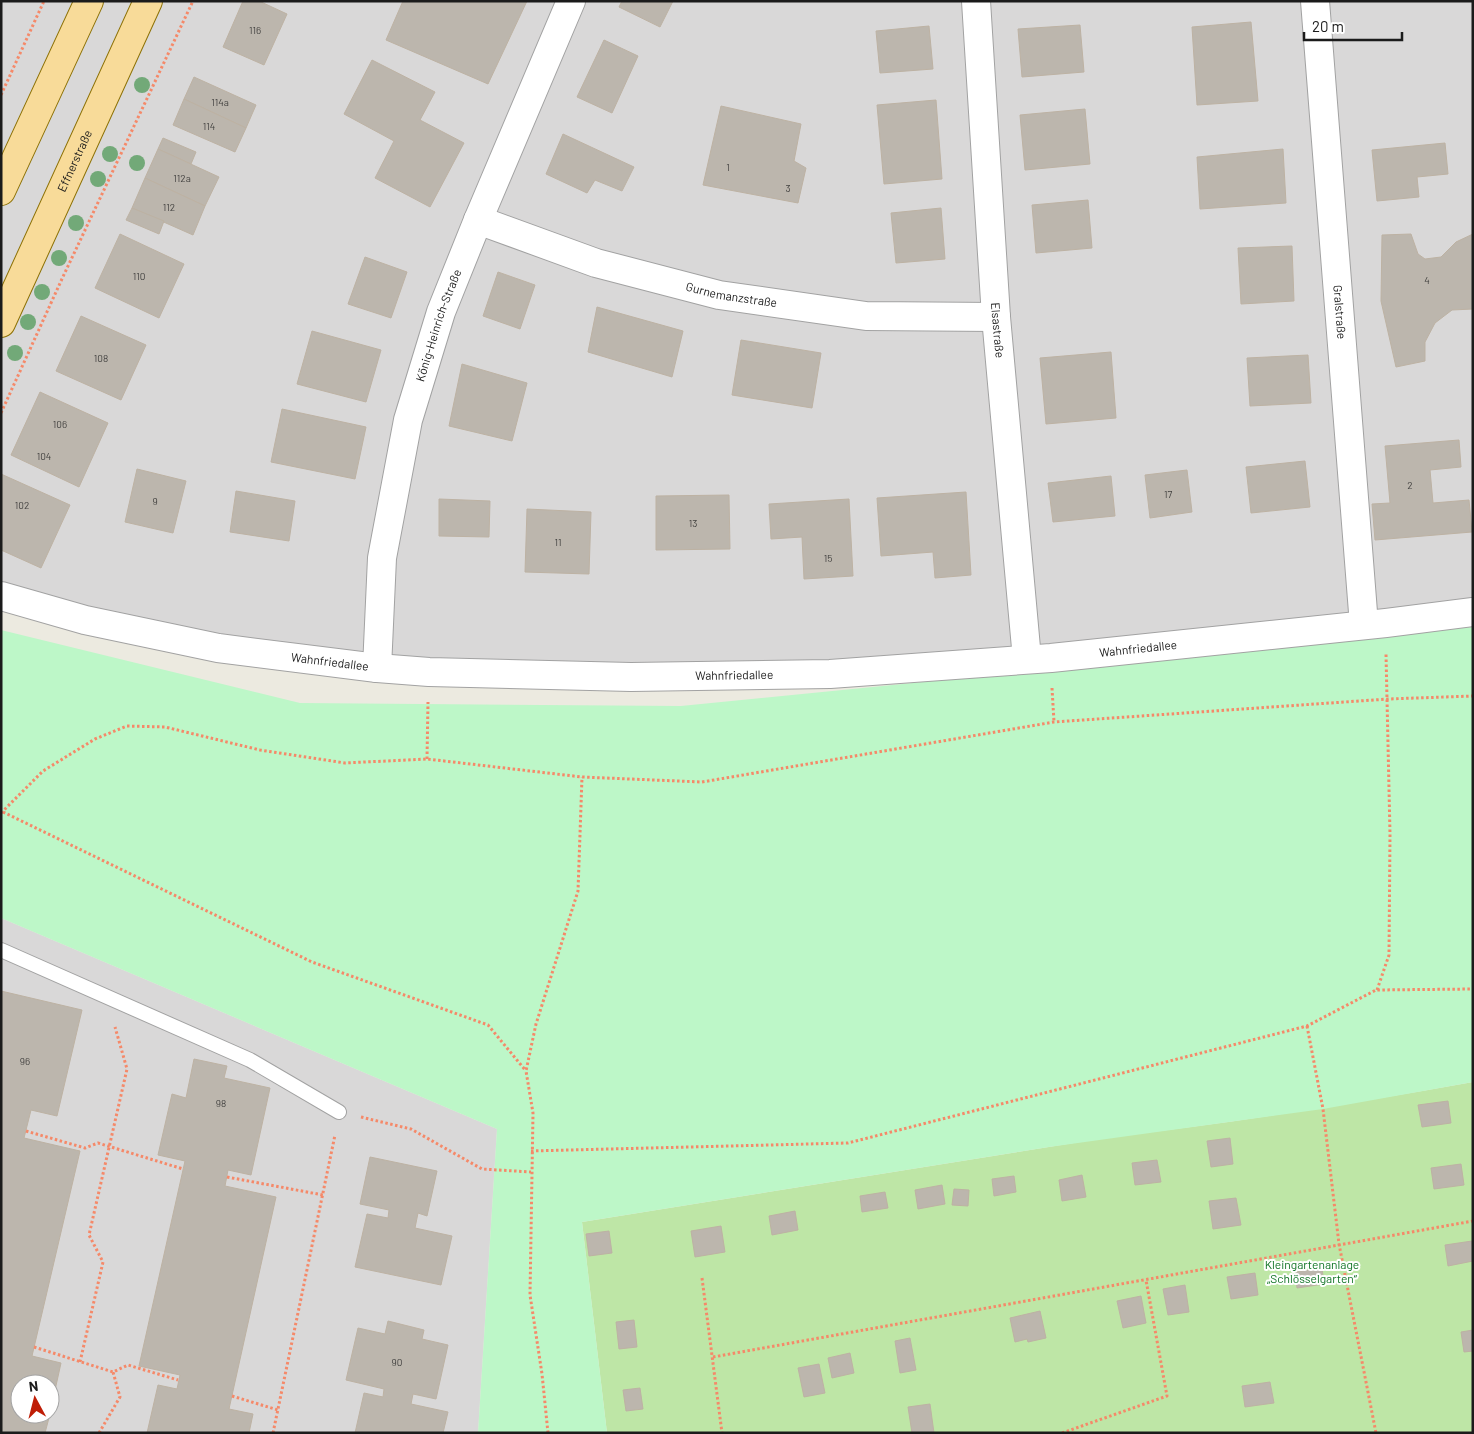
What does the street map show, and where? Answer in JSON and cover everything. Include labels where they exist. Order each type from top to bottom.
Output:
[{"type":"main road","points":[[1,191],[89,1]]},
{"type":"main road","name":"Effnerstraße","points":[[1,323],[148,1]]},
{"type":"street","name":"König-Heinrich-Straße","points":[[377,668],[382,558],[408,420],[441,312],[570,1]]},
{"type":"street","name":"Elsastraße","points":[[976,1],[996,318],[1027,659]]},
{"type":"street","name":"Gralstraße","points":[[1316,1],[1375,624]]},
{"type":"street","name":"Gurnemanzstraße","points":[[478,220],[596,263],[719,295],[866,316],[996,318]]},
{"type":"street","name":"Wahnfriedallee","points":[[1,596],[85,620],[218,648],[377,668],[429,672],[631,677],[830,674],[1027,659],[1375,624],[1473,612]]},
{"type":"lane","points":[[1,950],[250,1060],[339,1112]]},
{"type":"path","points":[[1,95],[44,1]]},
{"type":"path","points":[[1,414],[192,1]]},
{"type":"path","points":[[1375,624],[1388,699],[1389,955],[1376,990]]},
{"type":"path","points":[[427,759],[429,672]]},
{"type":"path","points":[[526,1071],[488,1025],[312,962],[2,813],[43,771],[95,739],[128,726],[165,727],[260,750],[344,764],[427,759],[582,777],[702,782],[1054,722],[1388,699],[1473,696]]},
{"type":"path","points":[[548,1433],[542,1374],[530,1295],[533,1113],[526,1071],[536,1024],[578,890],[582,777]]},
{"type":"path","points":[[531,1151],[848,1143],[1307,1026],[1376,990],[1473,989]]},
{"type":"path","points":[[80,1362],[103,1262],[89,1235],[127,1069],[106,996]]},
{"type":"path","points":[[1307,1026],[1323,1109],[1339,1244],[1376,1433]]},
{"type":"path","points":[[273,1433],[339,1112],[411,1129],[482,1169],[531,1172]]},
{"type":"path","points":[[26,1132],[85,1148],[98,1143],[183,1169]]},
{"type":"path","points":[[227,1177],[323,1195]]},
{"type":"path","points":[[713,1358],[1473,1221]]},
{"type":"path","points":[[702,1278],[722,1433]]},
{"type":"path","points":[[1062,1433],[1167,1396],[1146,1280]]},
{"type":"path","points":[[34,1347],[113,1372],[128,1365],[178,1380]]},
{"type":"path","points":[[99,1433],[120,1397],[113,1372]]},
{"type":"path","points":[[232,1396],[278,1410]]},
{"type":"shaded area","points":[[1,1],[1473,1],[1473,612],[1051,658],[377,668],[1,595]]},
{"type":"shaded area","points":[[1,918],[497,1129],[478,1433],[1,1433]]},
{"type":"green space","points":[[1473,627],[1473,1082],[1323,1109],[1049,1147],[582,1222],[607,1433],[478,1433],[497,1129],[1,918],[1,630],[300,703],[681,706]]},
{"type":"green space","name":"Kleingartenanlage „Schlösselgarten“","points":[[1473,1082],[1473,1433],[607,1433],[582,1222],[1117,1136],[1295,1112]]},
{"type":"building","points":[[243,1],[259,1],[287,14],[264,65],[223,47]]},
{"type":"building","points":[[403,1],[527,1],[488,84],[386,40]]},
{"type":"building","points":[[622,1],[673,1],[660,27],[619,7]]},
{"type":"building","points":[[1251,22],[1258,101],[1197,105],[1192,27]]},
{"type":"building","points":[[1080,25],[1084,72],[1022,77],[1018,29]]},
{"type":"building","points":[[929,26],[933,69],[880,73],[876,31]]},
{"type":"building","points":[[604,40],[638,56],[612,113],[577,97]]},
{"type":"building","points":[[372,60],[435,92],[420,120],[464,143],[430,207],[375,178],[394,141],[344,114]]},
{"type":"building","points":[[194,77],[256,105],[246,128],[184,99]]},
{"type":"building","points":[[184,99],[246,128],[235,152],[173,125]]},
{"type":"building","points":[[936,100],[942,179],[884,184],[877,105]]},
{"type":"building","points":[[721,106],[801,124],[794,161],[806,168],[798,203],[703,185]]},
{"type":"building","points":[[1085,109],[1090,164],[1025,170],[1020,115]]},
{"type":"building","points":[[563,134],[634,167],[622,191],[595,180],[587,193],[546,174]]},
{"type":"building","points":[[163,138],[196,152],[191,164],[158,149]]},
{"type":"building","points":[[1445,143],[1448,174],[1417,177],[1419,197],[1377,201],[1372,150]]},
{"type":"building","points":[[158,149],[219,177],[205,206],[145,178]]},
{"type":"building","points":[[1283,149],[1286,203],[1200,209],[1197,157]]},
{"type":"building","points":[[145,178],[205,206],[193,235],[132,208]]},
{"type":"building","points":[[1088,200],[1092,248],[1036,253],[1032,205]]},
{"type":"building","points":[[132,208],[164,221],[159,234],[126,220]]},
{"type":"building","points":[[941,208],[945,259],[896,263],[891,213]]},
{"type":"building","points":[[120,234],[184,264],[159,318],[95,288]]},
{"type":"building","points":[[1411,234],[1418,254],[1425,259],[1441,257],[1456,242],[1473,234],[1473,309],[1452,310],[1435,323],[1425,342],[1425,361],[1396,367],[1381,301],[1382,235]]},
{"type":"building","points":[[1292,246],[1294,301],[1241,304],[1238,248]]},
{"type":"building","points":[[365,257],[407,272],[391,318],[348,304]]},
{"type":"building","points":[[498,272],[535,285],[520,329],[483,316]]},
{"type":"building","points":[[597,307],[683,331],[672,377],[588,352]]},
{"type":"building","points":[[81,316],[146,345],[121,400],[56,371]]},
{"type":"building","points":[[312,331],[381,350],[366,402],[297,384]]},
{"type":"building","points":[[741,340],[821,353],[812,408],[732,395]]},
{"type":"building","points":[[1111,352],[1116,418],[1046,424],[1040,358]]},
{"type":"building","points":[[1308,355],[1311,403],[1250,406],[1247,358]]},
{"type":"building","points":[[462,364],[527,383],[512,441],[449,426]]},
{"type":"building","points":[[40,392],[108,423],[79,487],[11,455]]},
{"type":"building","points":[[282,409],[366,427],[355,479],[271,462]]},
{"type":"building","points":[[1459,440],[1461,467],[1430,470],[1433,503],[1469,500],[1472,532],[1375,540],[1372,504],[1390,503],[1385,446]]},
{"type":"building","points":[[1305,461],[1310,507],[1251,513],[1246,467]]},
{"type":"building","points":[[137,469],[186,481],[173,533],[125,522]]},
{"type":"building","points":[[1187,470],[1192,512],[1150,518],[1145,475]]},
{"type":"building","points":[[1,474],[70,505],[41,568],[1,550]]},
{"type":"building","points":[[1111,476],[1115,516],[1053,522],[1048,483]]},
{"type":"building","points":[[236,491],[295,501],[289,541],[230,532]]},
{"type":"building","points":[[966,492],[971,575],[935,578],[933,552],[881,556],[877,498]]},
{"type":"building","points":[[729,495],[730,549],[656,550],[656,496]]},
{"type":"building","points":[[439,499],[490,501],[489,537],[439,536]]},
{"type":"building","points":[[849,499],[853,576],[804,579],[802,537],[771,539],[769,504]]},
{"type":"building","points":[[527,509],[591,512],[589,574],[525,572]]},
{"type":"building","points":[[1,991],[82,1010],[57,1116],[31,1110],[24,1138],[80,1151],[32,1356],[61,1363],[59,1374],[10,1374],[10,1424],[47,1424],[45,1433],[1,1433]]},
{"type":"building","points":[[194,1059],[227,1066],[224,1078],[270,1088],[251,1175],[228,1170],[225,1186],[276,1197],[229,1409],[253,1414],[249,1433],[147,1433],[158,1385],[177,1389],[180,1375],[139,1366],[185,1161],[158,1155],[172,1094],[186,1098]]},
{"type":"building","points":[[1448,1101],[1451,1123],[1422,1127],[1418,1105]]},
{"type":"building","points":[[1230,1138],[1233,1164],[1211,1167],[1207,1141]]},
{"type":"building","points":[[370,1157],[437,1171],[427,1216],[418,1213],[415,1228],[452,1236],[441,1285],[355,1267],[367,1214],[388,1218],[389,1210],[360,1204]]},
{"type":"building","points":[[1157,1160],[1161,1182],[1135,1185],[1132,1163]]},
{"type":"building","points":[[1461,1164],[1464,1185],[1434,1189],[1431,1168]]},
{"type":"building","points":[[1082,1175],[1086,1197],[1062,1201],[1059,1180]]},
{"type":"building","points":[[1014,1176],[1016,1192],[994,1196],[992,1179]]},
{"type":"building","points":[[942,1185],[945,1204],[918,1209],[915,1190]]},
{"type":"building","points":[[954,1189],[969,1190],[968,1206],[952,1205]]},
{"type":"building","points":[[885,1192],[888,1208],[862,1212],[860,1196]]},
{"type":"building","points":[[1236,1198],[1241,1225],[1213,1229],[1209,1201]]},
{"type":"building","points":[[795,1211],[798,1230],[772,1235],[769,1216]]},
{"type":"building","points":[[721,1226],[725,1252],[695,1257],[691,1231]]},
{"type":"building","points":[[609,1231],[612,1253],[589,1256],[586,1234]]},
{"type":"building","points":[[1472,1241],[1473,1261],[1448,1266],[1445,1245]]},
{"type":"building","points":[[1322,1268],[1324,1284],[1297,1288],[1295,1272]]},
{"type":"building","points":[[1255,1273],[1258,1295],[1231,1299],[1227,1277]]},
{"type":"building","points":[[1185,1285],[1189,1312],[1168,1315],[1163,1289]]},
{"type":"building","points":[[1141,1296],[1146,1323],[1123,1328],[1117,1301]]},
{"type":"building","points":[[1040,1311],[1046,1338],[1028,1342],[1027,1339],[1015,1342],[1010,1318]]},
{"type":"building","points":[[634,1320],[637,1347],[619,1349],[616,1322]]},
{"type":"building","points":[[388,1321],[424,1330],[422,1339],[448,1345],[436,1399],[413,1394],[411,1404],[448,1412],[443,1433],[355,1433],[364,1393],[383,1397],[384,1389],[346,1380],[358,1328],[385,1334]]},
{"type":"building","points":[[1473,1330],[1473,1351],[1464,1352],[1461,1332]]},
{"type":"building","points":[[910,1338],[916,1370],[900,1373],[895,1341]]},
{"type":"building","points":[[850,1353],[854,1373],[832,1378],[828,1358]]},
{"type":"building","points":[[819,1364],[825,1393],[804,1397],[798,1368]]},
{"type":"building","points":[[1270,1382],[1274,1403],[1245,1407],[1242,1386]]},
{"type":"building","points":[[640,1388],[643,1409],[626,1411],[623,1390]]},
{"type":"building","points":[[930,1404],[934,1433],[912,1433],[908,1407]]}]
